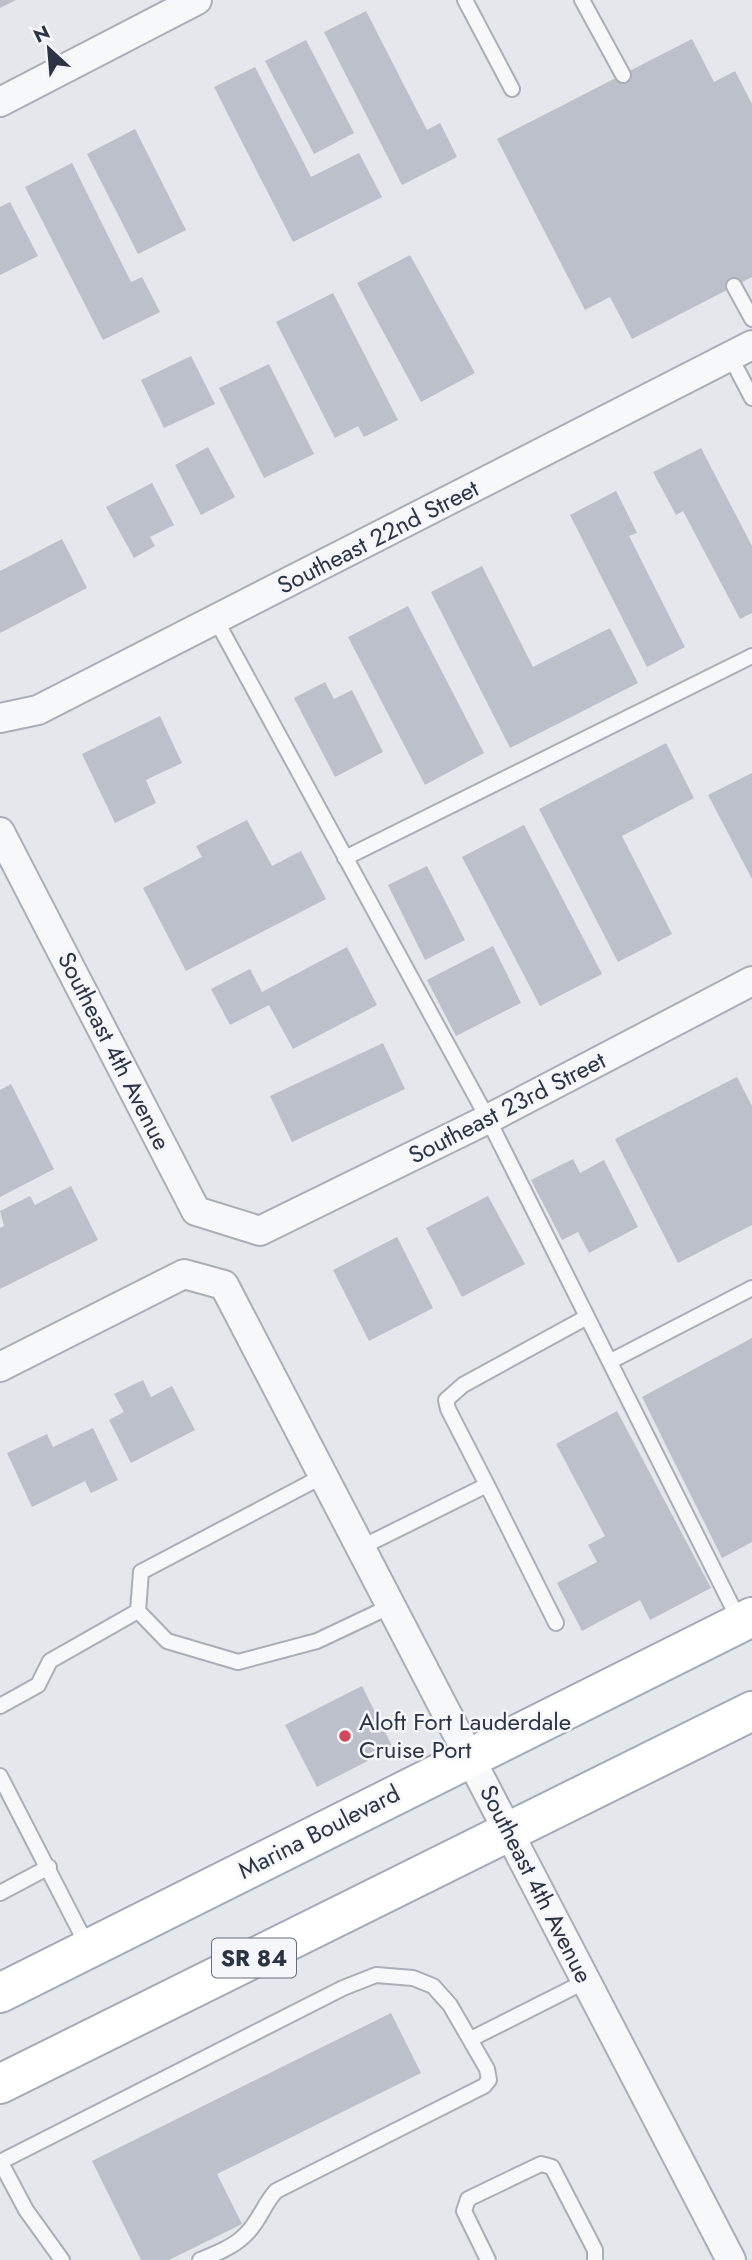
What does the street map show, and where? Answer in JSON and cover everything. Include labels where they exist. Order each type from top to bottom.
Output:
[{"type":"main road","name":"Marina Boulevard","points":[[0,1991],[746,1620]]},
{"type":"main road","name":"SR 84","points":[[0,2084],[752,1711]]},
{"type":"street","points":[[0,102],[197,0]]},
{"type":"street","name":"Southeast 22nd Street","points":[[0,718],[38,710],[741,351]]},
{"type":"street","name":"Southeast 4th Avenue","points":[[0,832],[196,1211],[260,1231]]},
{"type":"street","name":"Southeast 23rd Street","points":[[260,1231],[488,1119],[752,981]]},
{"type":"street","name":"Southeast 4th Avenue","points":[[0,1367],[184,1275],[224,1285],[731,2260]]},
{"type":"lane","points":[[465,0],[512,89]]},
{"type":"lane","points":[[582,0],[623,75]]},
{"type":"lane","points":[[734,286],[752,319]]},
{"type":"lane","points":[[741,351],[752,398]]},
{"type":"lane","points":[[216,620],[488,1119],[587,1317],[746,1620]]},
{"type":"lane","points":[[345,858],[752,656]]},
{"type":"lane","points":[[611,1361],[752,1288]]},
{"type":"lane","points":[[556,1623],[448,1409],[446,1400],[464,1385],[587,1317]]},
{"type":"lane","points":[[323,1476],[141,1572],[138,1611],[167,1641],[238,1661],[317,1641],[390,1606]]},
{"type":"lane","points":[[360,1548],[487,1485]]},
{"type":"lane","points":[[0,1706],[38,1685],[50,1661],[138,1611]]},
{"type":"lane","points":[[0,1776],[89,1948]]},
{"type":"lane","points":[[0,1893],[49,1867]]},
{"type":"lane","points":[[62,2260],[26,2210],[0,2161],[343,1988],[376,1975],[413,1978],[433,1986],[450,2005],[487,2068],[489,2080],[484,2087],[276,2191],[262,2205],[258,2219],[244,2237],[200,2260]]},
{"type":"lane","points":[[471,2039],[586,1981]]},
{"type":"lane","points":[[488,2260],[464,2211],[468,2199],[541,2165],[552,2167],[595,2250],[595,2260]]},
{"type":"building","points":[[0,0],[16,0],[0,8]]},
{"type":"building","points":[[366,11],[427,130],[440,123],[457,157],[402,185],[324,32]]},
{"type":"building","points":[[692,39],[714,82],[735,71],[752,104],[752,277],[632,339],[610,297],[585,310],[497,139]]},
{"type":"building","points":[[306,40],[354,133],[314,154],[265,61]]},
{"type":"building","points":[[255,67],[311,177],[359,153],[382,197],[293,242],[214,87]]},
{"type":"building","points":[[135,129],[186,230],[138,254],[87,154]]},
{"type":"building","points":[[72,163],[131,282],[142,277],[160,312],[103,340],[25,187]]},
{"type":"building","points":[[10,202],[38,256],[0,275],[0,207]]},
{"type":"building","points":[[410,255],[475,373],[421,402],[357,283]]},
{"type":"building","points":[[333,293],[398,420],[364,437],[358,426],[335,438],[276,322]]},
{"type":"building","points":[[191,356],[215,404],[164,428],[141,380]]},
{"type":"building","points":[[269,364],[314,454],[264,478],[219,388]]},
{"type":"building","points":[[208,447],[235,497],[201,515],[175,465]]},
{"type":"building","points":[[701,448],[752,546],[752,613],[740,619],[683,511],[676,515],[653,472]]},
{"type":"building","points":[[152,483],[174,525],[150,537],[155,546],[134,558],[106,507]]},
{"type":"building","points":[[616,491],[637,533],[629,536],[685,647],[647,667],[570,515]]},
{"type":"building","points":[[62,539],[87,588],[0,633],[0,571]]},
{"type":"building","points":[[482,566],[533,667],[610,628],[638,683],[510,748],[431,592]]},
{"type":"building","points":[[408,606],[484,753],[425,785],[348,637]]},
{"type":"building","points":[[325,682],[334,699],[352,690],[383,752],[335,777],[294,698]]},
{"type":"building","points":[[160,716],[182,763],[146,780],[156,803],[115,823],[82,754]]},
{"type":"building","points":[[666,743],[694,798],[622,836],[672,934],[618,962],[539,809]]},
{"type":"building","points":[[752,773],[752,879],[708,795]]},
{"type":"building","points":[[247,820],[272,866],[301,851],[326,899],[186,971],[143,888],[202,857],[196,846]]},
{"type":"building","points":[[524,825],[602,974],[540,1006],[462,857]]},
{"type":"building","points":[[427,866],[465,940],[425,960],[388,885]]},
{"type":"building","points":[[493,946],[521,1003],[456,1036],[427,980]]},
{"type":"building","points":[[347,947],[377,1005],[293,1049],[269,1005],[230,1025],[211,989],[250,969],[262,992]]},
{"type":"building","points":[[383,1043],[405,1089],[292,1142],[270,1096]]},
{"type":"building","points":[[737,1077],[752,1106],[752,1225],[678,1263],[615,1139]]},
{"type":"building","points":[[11,1084],[54,1169],[0,1197],[0,1090]]},
{"type":"building","points":[[573,1159],[580,1173],[604,1160],[638,1227],[589,1253],[578,1232],[562,1240],[531,1180]]},
{"type":"building","points":[[71,1186],[98,1240],[0,1289],[0,1228],[4,1226],[0,1211],[30,1196],[35,1205]]},
{"type":"building","points":[[488,1196],[525,1264],[462,1297],[426,1228]]},
{"type":"building","points":[[397,1237],[433,1308],[369,1341],[333,1270]]},
{"type":"building","points":[[752,1338],[752,1542],[722,1558],[642,1397]]},
{"type":"building","points":[[143,1380],[151,1397],[172,1386],[195,1430],[131,1463],[109,1420],[124,1412],[114,1394]]},
{"type":"building","points":[[617,1411],[711,1588],[650,1620],[640,1600],[582,1631],[557,1583],[597,1562],[588,1545],[605,1536],[556,1444]]},
{"type":"building","points":[[93,1428],[118,1480],[91,1493],[85,1481],[32,1507],[7,1453],[47,1434],[53,1447]]},
{"type":"building","points":[[362,1686],[393,1748],[317,1787],[285,1725]]},
{"type":"building","points":[[391,2013],[421,2073],[217,2174],[242,2224],[169,2260],[141,2260],[92,2161]]},
{"type":"place","name":"Aloft Fort Lauderdale Cruise Port","points":[[345,1736]]}]
